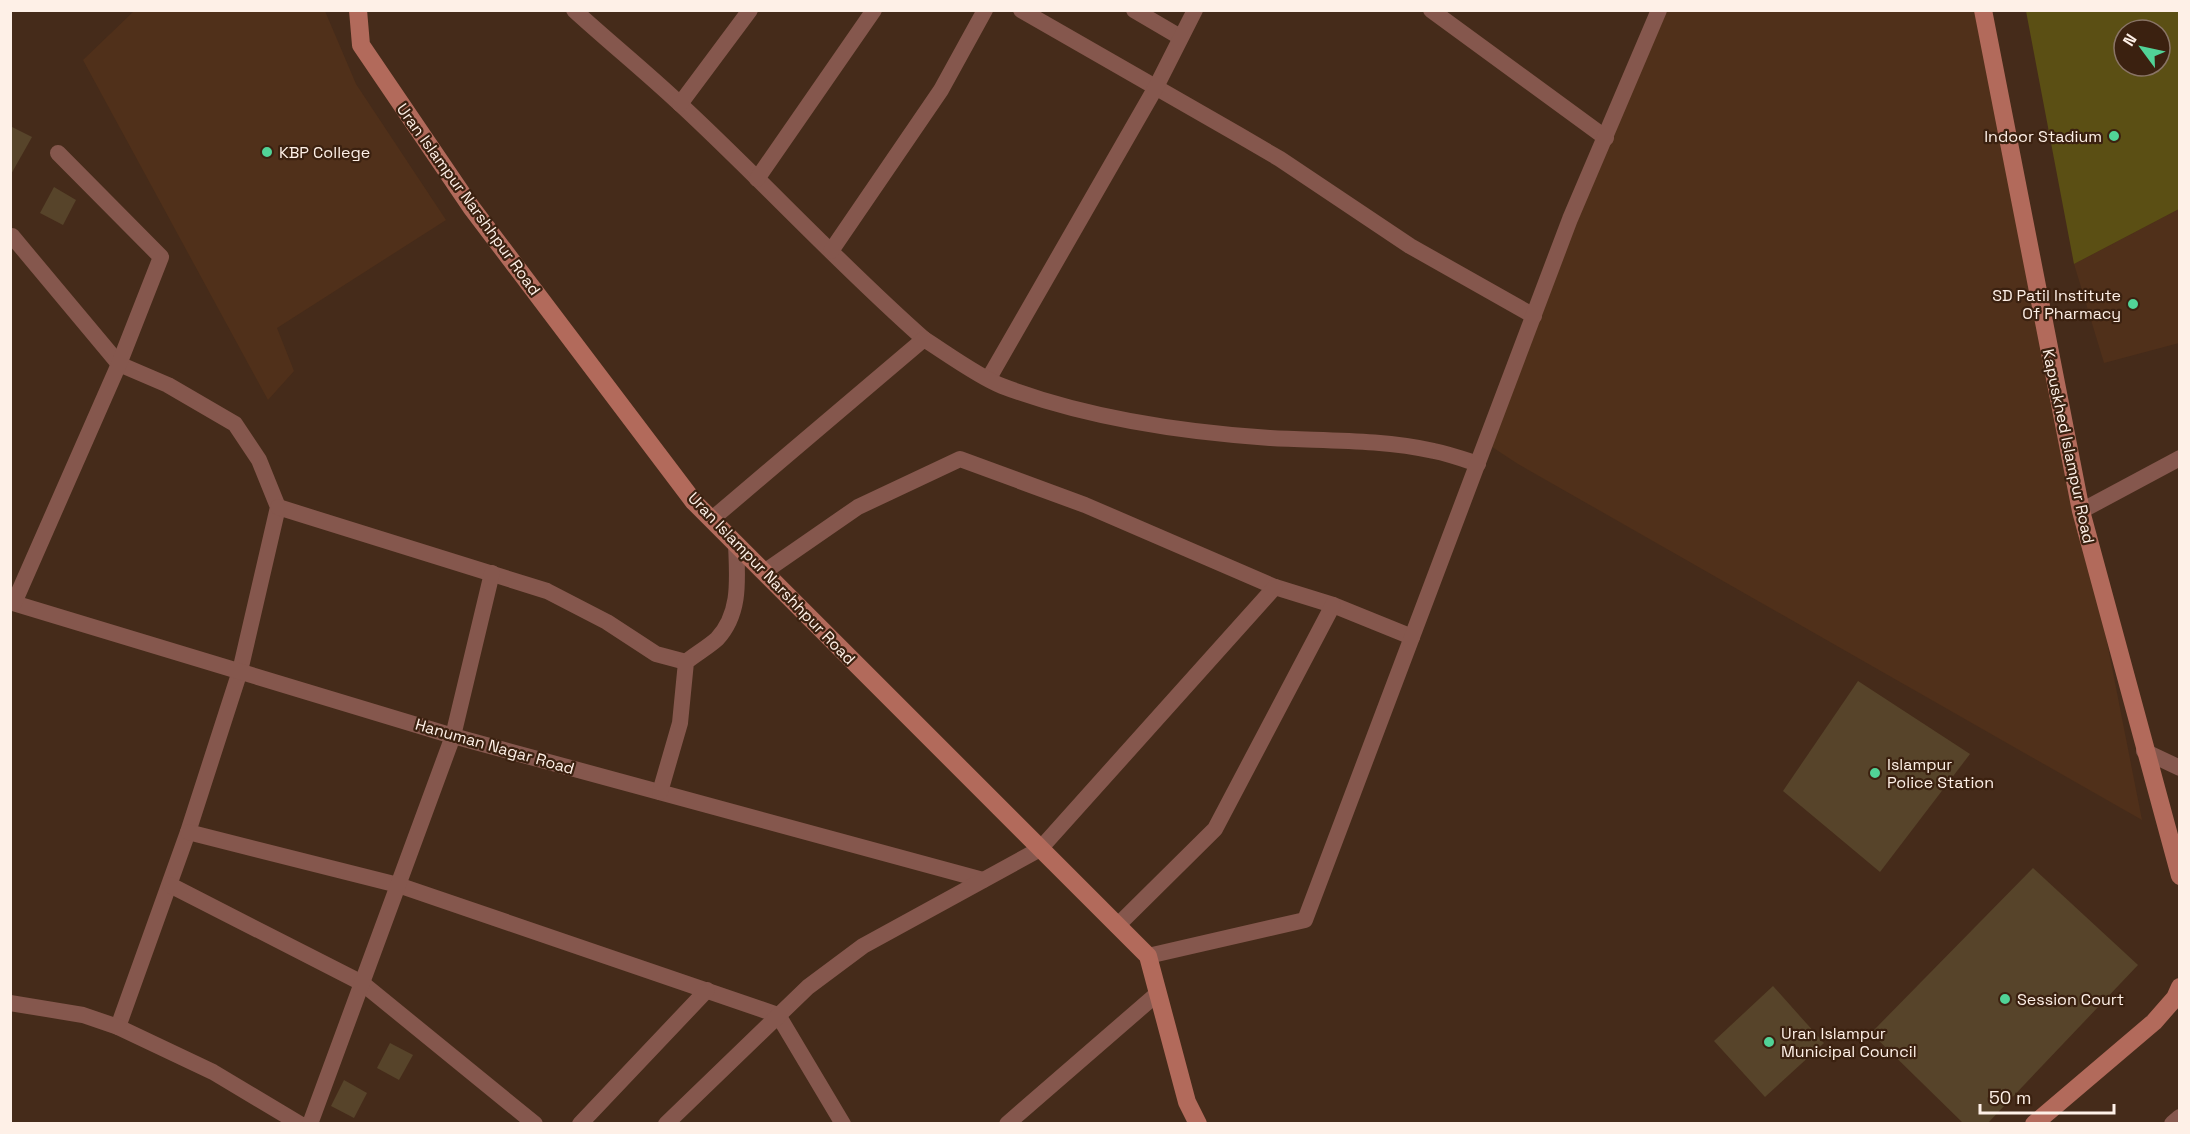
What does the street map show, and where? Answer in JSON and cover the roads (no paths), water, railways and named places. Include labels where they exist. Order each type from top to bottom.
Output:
[{"type":"main road","name":"Uran Islampur Narshhpur Road","points":[[358,10],[361,45],[471,207],[694,502],[1148,956]]},
{"type":"main road","name":"Kapuskhed Islampur Road","points":[[1983,10],[2081,511],[2144,751],[2180,876]]},
{"type":"main road","points":[[1148,956],[1187,1102],[1198,1124]]},
{"type":"main road","points":[[2034,1124],[2154,1023],[2175,998],[2180,987]]},
{"type":"street","points":[[574,10],[680,104],[875,296],[924,339],[1000,385],[1055,403],[1130,420],[1270,438],[1328,440],[1413,448],[1433,451],[1478,464]]},
{"type":"street","points":[[680,104],[750,10]]},
{"type":"street","points":[[757,179],[874,10]]},
{"type":"street","points":[[831,251],[941,90],[986,10]]},
{"type":"street","points":[[1021,10],[1280,159],[1410,246],[1534,316]]},
{"type":"street","points":[[1134,10],[1180,37]]},
{"type":"street","points":[[989,378],[1156,87],[1195,10]]},
{"type":"street","points":[[1431,10],[1452,17],[1606,138]]},
{"type":"street","points":[[1148,956],[1305,920],[1570,219],[1659,10]]},
{"type":"street","points":[[12,602],[119,364],[161,257],[58,153]]},
{"type":"street","points":[[10,238],[12,236],[119,364],[168,385],[235,424],[259,460],[278,507],[240,671],[170,885],[118,1027]]},
{"type":"street","points":[[712,519],[924,339]]},
{"type":"street","points":[[2081,511],[2180,458]]},
{"type":"street","points":[[764,572],[858,507],[960,459],[1085,505],[1275,587],[1333,605],[1412,637]]},
{"type":"street","points":[[278,507],[547,591],[608,622],[656,654],[686,662]]},
{"type":"street","points":[[660,792],[680,723],[686,662],[717,638],[732,615],[738,588],[736,543]]},
{"type":"street","points":[[310,1124],[453,736],[492,573]]},
{"type":"street","points":[[666,1124],[808,987],[862,946],[1040,849],[1275,587]]},
{"type":"street","name":"Hanuman Nagar Road","points":[[12,602],[453,736],[983,880]]},
{"type":"street","points":[[1117,926],[1215,829],[1333,605]]},
{"type":"street","points":[[2144,751],[2180,768]]},
{"type":"street","points":[[188,832],[398,885],[778,1015],[843,1124]]},
{"type":"street","points":[[170,885],[362,983],[536,1124]]},
{"type":"street","points":[[580,1124],[707,990]]},
{"type":"street","points":[[1007,1124],[1158,993]]},
{"type":"street","points":[[10,1003],[83,1015],[118,1027],[213,1072],[300,1124]]},
{"type":"street","points":[[2173,1124],[2180,1118]]},
{"type":"place","name":"Indoor Stadium","points":[[2114,136]]},
{"type":"place","name":"KBP College","points":[[267,152]]},
{"type":"place","name":"SD Patil Institute Of Pharmacy","points":[[2133,304]]},
{"type":"place","name":"Islampur Police Station","points":[[1875,773]]},
{"type":"place","name":"Session Court","points":[[2005,999]]},
{"type":"place","name":"Uran Islampur Municipal Council","points":[[1769,1042]]}]
